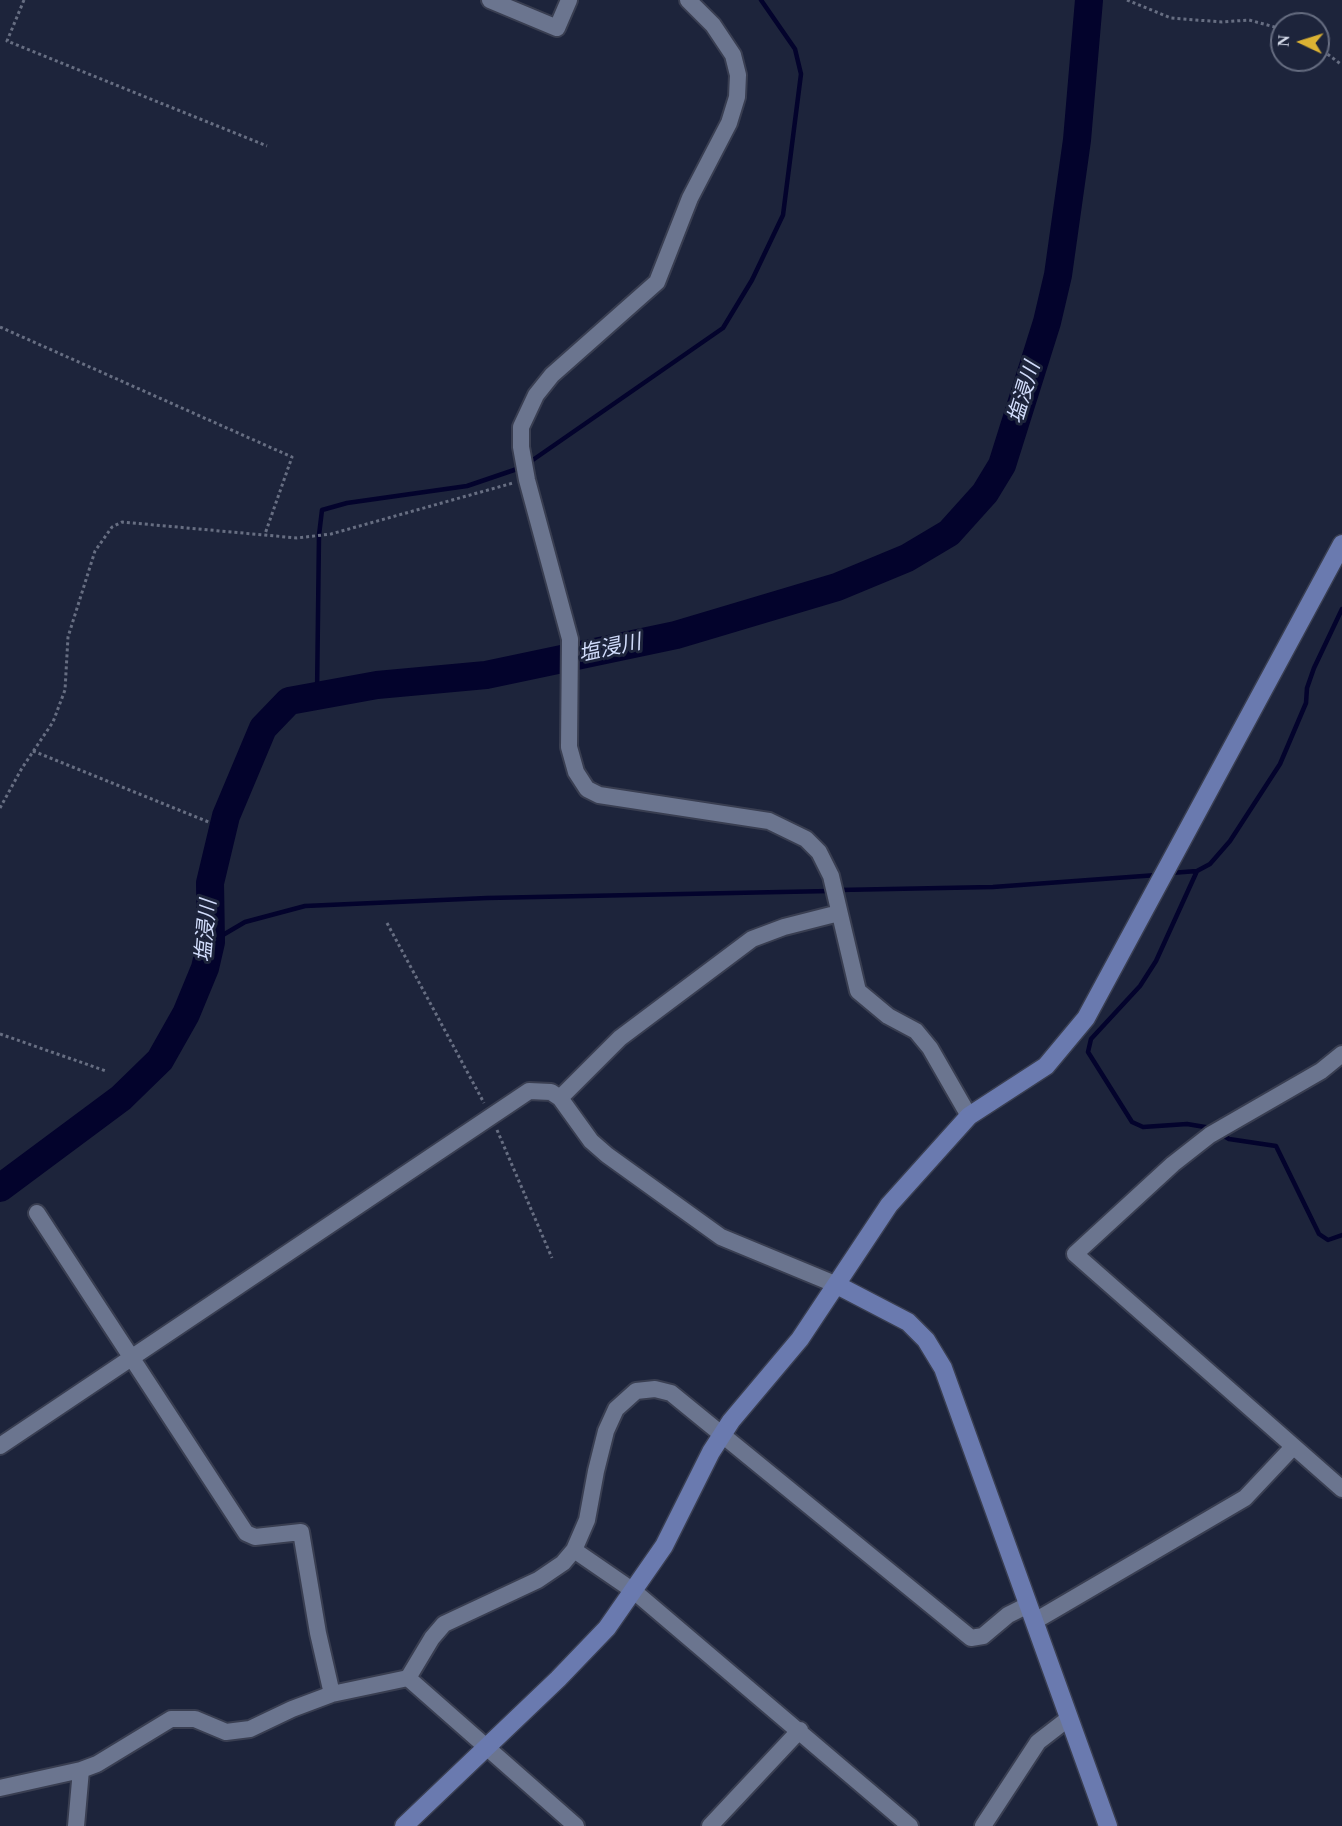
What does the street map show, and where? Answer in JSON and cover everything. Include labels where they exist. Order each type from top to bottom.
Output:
[{"type":"street","points":[[490,0],[557,28],[569,0]]},
{"type":"street","points":[[688,0],[713,25],[733,55],[738,75],[737,97],[729,123],[690,198],[657,282],[552,375],[526,411],[521,427],[521,447],[528,480],[570,639],[569,747],[576,772],[587,789],[599,795],[769,821],[806,839],[819,852],[831,876],[858,991],[888,1016],[916,1031],[930,1048],[969,1116]]},
{"type":"street","points":[[413,1823],[599,1637],[635,1592],[664,1546],[697,1477],[723,1434],[765,1379],[800,1339],[889,1205],[969,1116],[1046,1065],[1064,1047],[1086,1018],[1342,544]]},
{"type":"street","points":[[560,1098],[620,1038],[752,939],[784,927],[839,913]]},
{"type":"street","points":[[1342,1054],[1321,1071],[1210,1135],[1173,1164],[1075,1254],[1342,1489]]},
{"type":"street","points":[[0,1446],[529,1091],[551,1092],[560,1098],[599,1148],[721,1238],[837,1284],[909,1322],[926,1340],[943,1368],[1108,1826]]},
{"type":"street","points":[[37,1213],[130,1359],[246,1533],[255,1537],[301,1532],[318,1634],[332,1695]]},
{"type":"street","points":[[0,1788],[81,1770],[97,1764],[171,1719],[195,1719],[226,1732],[250,1729],[292,1709],[332,1695],[408,1678],[432,1638],[444,1624],[538,1580],[563,1563],[574,1550],[587,1520],[606,1431],[616,1409],[636,1391],[655,1389],[671,1393],[971,1638],[982,1636],[1008,1615],[1031,1613],[1245,1498],[1293,1447]]},
{"type":"street","points":[[574,1550],[635,1592],[800,1730],[910,1826]]},
{"type":"street","points":[[408,1678],[576,1826]]},
{"type":"street","points":[[983,1826],[1038,1742],[1069,1718]]},
{"type":"street","points":[[710,1826],[800,1730]]},
{"type":"street","points":[[76,1826],[81,1770]]},
{"type":"path","points":[[24,0],[7,41],[267,146]]},
{"type":"path","points":[[1127,0],[1172,18],[1222,22],[1249,20],[1270,26]]},
{"type":"path","points":[[0,327],[292,457],[265,534]]},
{"type":"path","points":[[0,808],[33,751],[53,722],[65,690],[68,637],[95,551],[112,527],[122,522],[297,538],[331,534],[528,480]]},
{"type":"path","points":[[33,751],[211,823]]},
{"type":"path","points":[[387,923],[491,1116],[552,1258]]},
{"type":"path","points":[[0,1034],[106,1071]]},
{"type":"waterway","points":[[527,464],[723,328],[752,280],[783,215],[801,74],[795,49],[761,0]]},
{"type":"waterway","name":"塩浸川","points":[[0,1188],[121,1098],[160,1060],[186,1014],[205,968],[211,942],[210,883],[226,816],[263,728],[289,701],[377,685],[486,675],[676,635],[837,587],[907,558],[949,533],[985,493],[1002,465],[1047,322],[1058,275],[1077,140],[1089,0]]},
{"type":"waterway","points":[[317,695],[319,535],[322,510],[347,503],[467,486],[520,468]]},
{"type":"waterway","points":[[1171,873],[1197,871],[1210,864],[1230,841],[1280,764],[1306,703],[1307,688],[1314,668],[1342,609]]},
{"type":"waterway","points":[[1197,871],[1156,961],[1140,986],[1091,1039],[1088,1052],[1132,1122],[1143,1127],[1187,1124],[1211,1128]]},
{"type":"waterway","points":[[839,890],[993,887],[1157,875]]},
{"type":"waterway","points":[[211,942],[245,922],[305,906],[487,898],[830,891]]},
{"type":"waterway","points":[[1221,1134],[1229,1139],[1276,1146],[1319,1234],[1328,1240],[1342,1235]]}]
